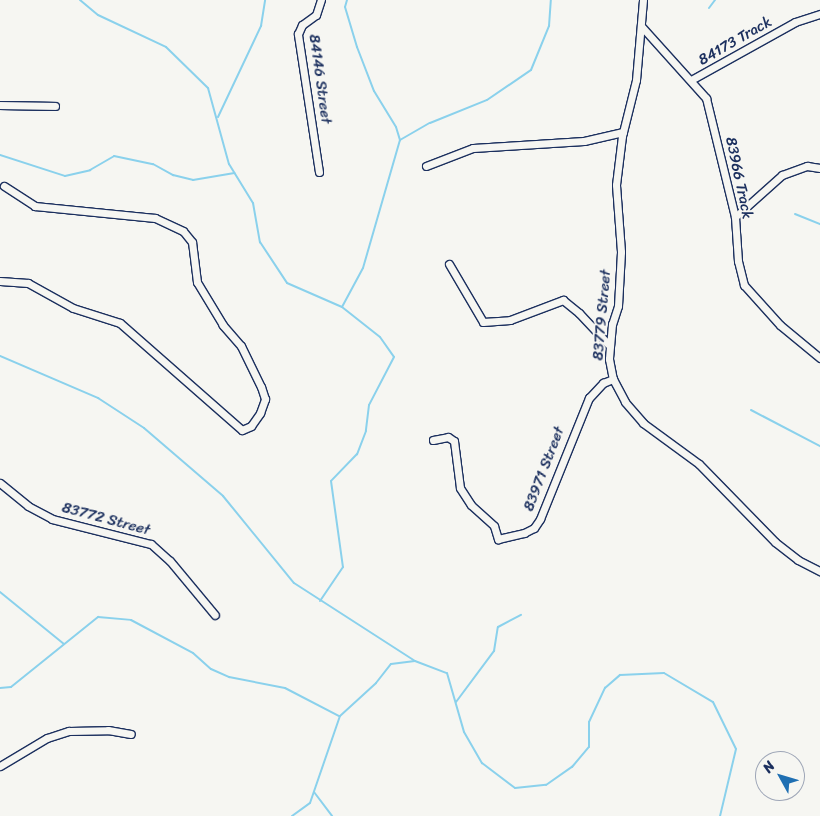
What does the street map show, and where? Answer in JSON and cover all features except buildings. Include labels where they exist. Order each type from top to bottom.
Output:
[{"type":"street","name":"84146 Street","points":[[319,172],[298,34],[302,25],[316,15],[320,0]]},
{"type":"street","name":"83779 Street","points":[[643,0],[636,80],[623,132],[616,185],[620,271],[610,346],[613,379],[625,402],[643,423],[699,464],[775,542],[798,560],[820,571]]},
{"type":"street","name":"84173 Track","points":[[691,80],[795,22],[820,14]]},
{"type":"street","name":"83966 Track","points":[[642,27],[706,98],[711,112],[735,217],[738,261],[744,285],[780,325],[820,358]]},
{"type":"street","points":[[0,105],[55,106]]},
{"type":"street","points":[[426,166],[447,155],[473,148],[584,141],[623,132]]},
{"type":"street","points":[[735,217],[782,175],[807,166],[820,168]]},
{"type":"street","points":[[0,281],[28,283],[73,308],[120,323],[242,430],[251,426],[260,413],[264,399],[261,387],[241,346],[223,325],[200,287],[193,267],[192,242],[184,231],[154,218],[36,206],[4,186]]},
{"type":"street","points":[[449,264],[483,322],[510,320],[563,300],[579,313],[610,346]]},
{"type":"street","name":"83971 Street","points":[[433,440],[448,437],[454,441],[460,488],[471,505],[494,526],[498,539],[524,533],[534,528],[540,519],[574,429],[589,398],[603,382],[613,379]]},
{"type":"street","name":"83772 Street","points":[[0,483],[46,516],[151,544],[170,561],[216,615]]},
{"type":"street","points":[[0,766],[46,738],[69,731],[108,730],[131,734]]},
{"type":"waterway","points":[[80,0],[98,15],[166,47],[208,88],[229,164],[253,203],[260,242],[287,283],[342,307],[380,337],[394,357],[369,405],[366,431],[357,454],[331,481],[343,567],[320,601]]},
{"type":"waterway","points":[[218,117],[261,26],[265,0]]},
{"type":"waterway","points":[[347,0],[345,7],[357,47],[374,91],[396,127],[400,140]]},
{"type":"waterway","points":[[342,307],[363,268],[400,140],[430,123],[487,100],[531,70],[549,26],[551,0]]},
{"type":"waterway","points":[[709,8],[715,0]]},
{"type":"waterway","points":[[0,155],[65,176],[90,170],[114,156],[153,164],[173,175],[193,180],[234,173]]},
{"type":"waterway","points":[[795,214],[820,224]]},
{"type":"waterway","points":[[0,356],[98,398],[144,428],[223,496],[294,583],[415,661]]},
{"type":"waterway","points":[[751,410],[820,446]]},
{"type":"waterway","points":[[0,592],[64,644]]},
{"type":"waterway","points":[[456,702],[494,651],[498,627],[521,615]]},
{"type":"waterway","points":[[0,688],[11,687],[98,617],[131,620],[193,653],[211,669],[229,677],[285,688],[339,716]]},
{"type":"waterway","points":[[292,816],[310,803],[340,716],[376,683],[391,664],[415,661],[447,673],[464,732],[482,763],[515,788],[546,785],[572,767],[589,747],[589,722],[605,688],[620,675],[664,673],[713,702],[736,749],[720,816]]},
{"type":"waterway","points":[[314,792],[332,816]]}]
